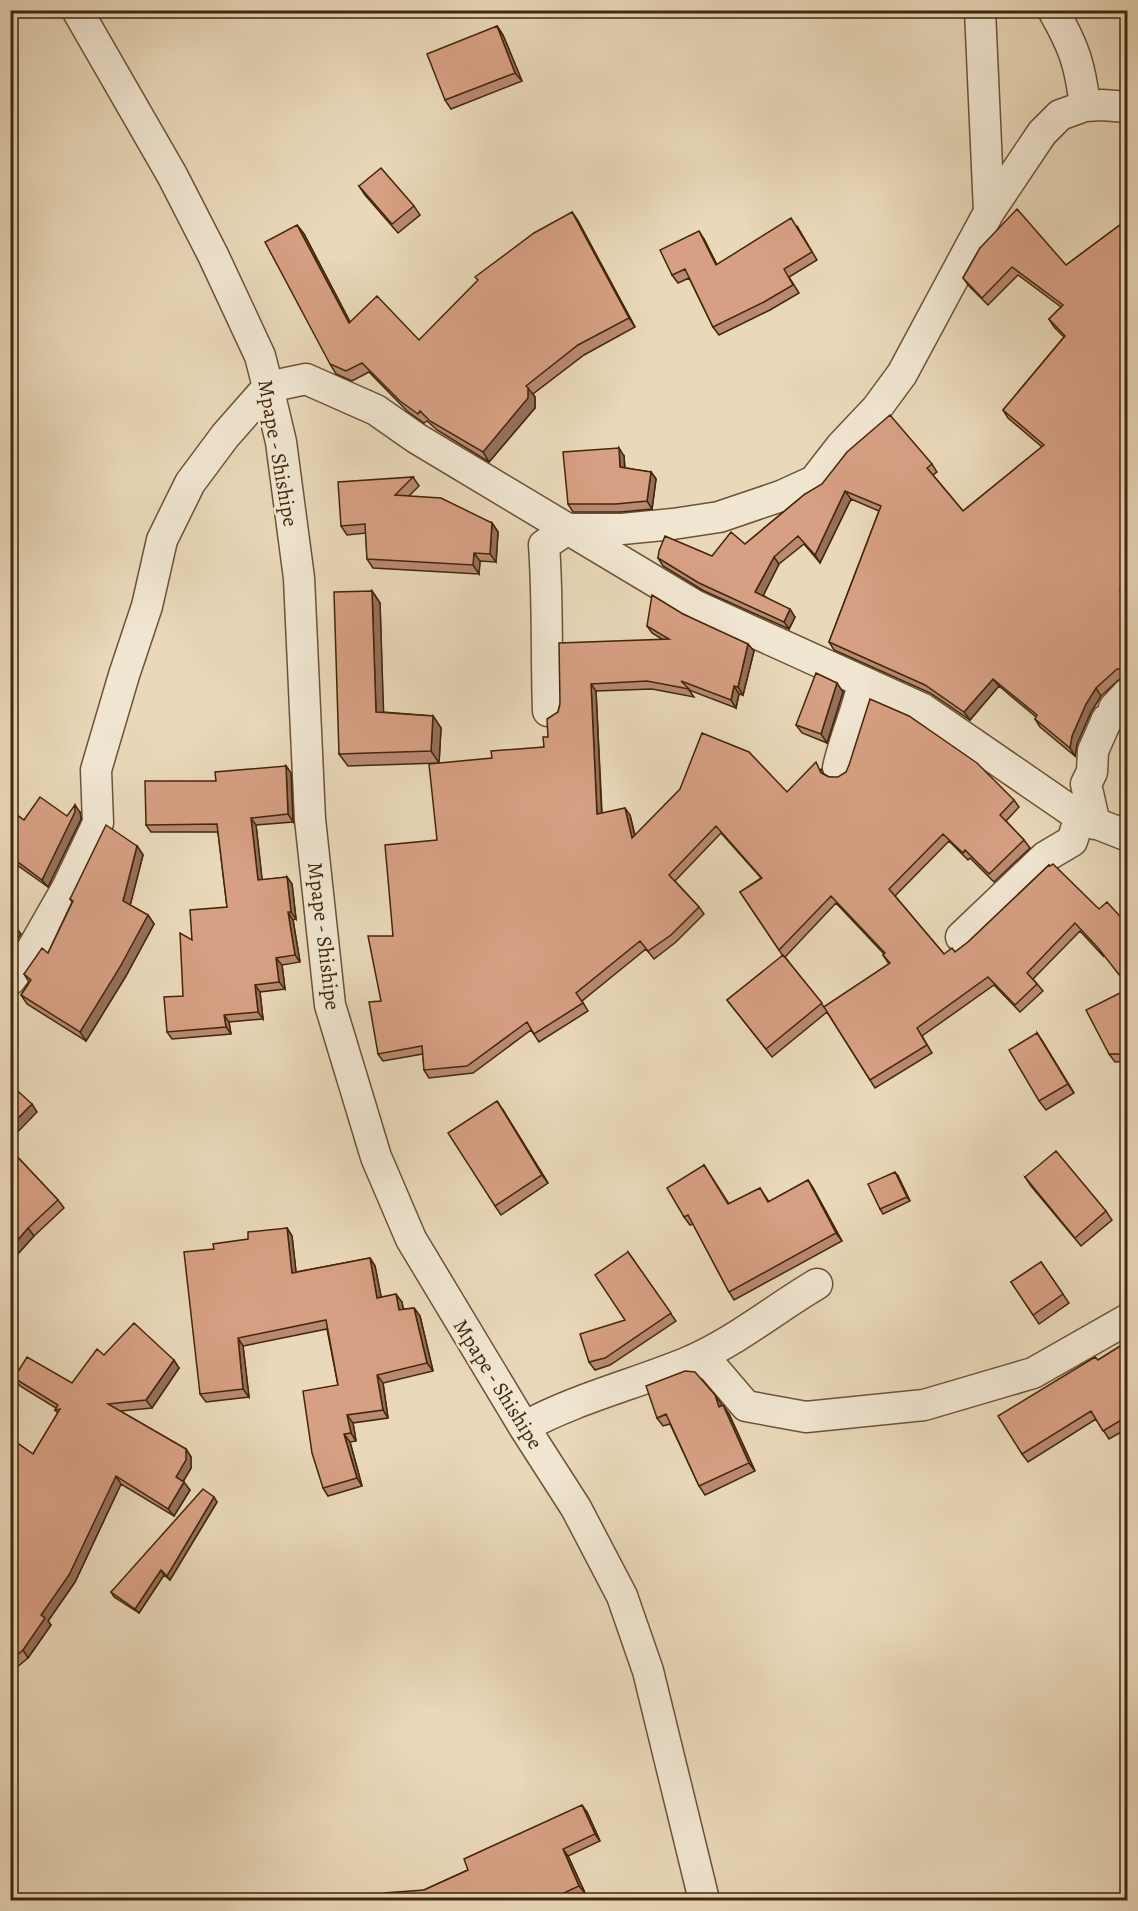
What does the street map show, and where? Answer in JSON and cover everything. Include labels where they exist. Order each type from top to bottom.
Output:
[{"type":"street","name":"Mpape - Shishipe","points":[[77,10],[172,174],[260,356],[281,442],[299,578],[310,819],[330,1005],[376,1157],[411,1239],[524,1427],[576,1508],[622,1596],[648,1671],[704,1900]]},
{"type":"street","points":[[980,10],[989,212]]},
{"type":"street","points":[[1053,10],[1070,41],[1080,70],[1085,106]]},
{"type":"street","points":[[548,711],[546,651],[548,618],[544,545],[568,529],[622,529],[719,517],[781,496],[814,481],[842,445],[877,408],[902,374],[989,212],[1042,133],[1060,115],[1085,106],[1128,107]]},
{"type":"street","points":[[10,980],[27,958],[50,918],[98,823],[96,770],[147,606],[162,540],[190,483],[225,436],[268,387],[306,379],[376,410],[416,438],[521,503],[696,606],[923,709],[1087,820],[1128,836]]},
{"type":"street","points":[[838,768],[843,746],[859,703],[863,683]]},
{"type":"street","points":[[961,937],[1045,857],[1072,841],[1087,820],[1086,784],[1092,772],[1093,751],[1107,719],[1112,716],[1114,708],[1128,693]]},
{"type":"street","points":[[524,1427],[552,1412],[687,1362],[746,1332],[816,1284]]},
{"type":"street","points":[[687,1362],[710,1364],[746,1406],[806,1417],[924,1405],[1033,1373],[1128,1319]]},
{"type":"building","points":[[497,26],[515,73],[445,100],[427,54]]},
{"type":"building","points":[[381,168],[414,206],[392,224],[359,186]]},
{"type":"building","points":[[1017,209],[1066,265],[1128,219],[1128,584],[1120,591],[1128,598],[1128,670],[1117,669],[1096,688],[1072,736],[1070,748],[1035,719],[1037,715],[993,679],[964,712],[925,685],[829,642],[881,506],[845,491],[815,555],[798,536],[774,557],[755,592],[790,609],[784,622],[699,583],[658,558],[665,536],[712,556],[731,532],[745,544],[805,494],[822,484],[847,452],[890,415],[932,464],[927,468],[963,511],[1044,445],[1003,410],[1065,336],[1049,319],[1063,305],[1012,267],[982,298],[963,278],[980,248]]},
{"type":"building","points":[[572,212],[629,318],[578,345],[526,386],[528,398],[483,452],[430,421],[420,411],[418,414],[400,401],[362,363],[346,371],[330,364],[265,242],[297,225],[349,323],[377,296],[419,340],[478,280],[475,277],[534,233]]},
{"type":"building","points":[[791,218],[812,252],[784,269],[793,285],[713,327],[685,269],[672,275],[660,250],[699,231],[716,265]]},
{"type":"building","points":[[619,448],[620,467],[651,472],[647,501],[616,504],[568,504],[563,452]]},
{"type":"building","points":[[413,477],[395,495],[441,498],[492,523],[490,554],[474,553],[473,565],[367,559],[365,524],[341,526],[338,482]]},
{"type":"building","points":[[372,591],[376,712],[433,716],[431,751],[339,754],[334,592]]},
{"type":"building","points":[[652,595],[683,614],[748,644],[738,687],[734,686],[731,700],[681,681],[689,689],[647,681],[591,684],[597,814],[625,808],[632,838],[680,789],[702,733],[749,752],[787,792],[816,762],[821,773],[829,777],[838,777],[846,772],[849,765],[870,699],[909,716],[977,763],[1014,800],[1000,815],[1024,840],[989,874],[965,850],[963,853],[943,834],[889,889],[944,954],[952,948],[955,952],[968,942],[1049,865],[1053,864],[1099,909],[1107,902],[1128,925],[1128,986],[1075,923],[1027,973],[1037,984],[1015,1005],[988,977],[917,1028],[927,1045],[870,1080],[824,1007],[890,963],[883,955],[885,953],[831,896],[779,950],[740,892],[762,878],[716,826],[669,875],[699,907],[671,935],[648,951],[640,941],[576,993],[583,1003],[534,1034],[527,1022],[467,1066],[424,1070],[422,1046],[378,1054],[369,1002],[381,1001],[368,936],[393,936],[385,845],[437,840],[429,764],[492,758],[491,751],[544,747],[543,737],[548,737],[547,719],[558,712],[560,704],[559,643],[669,639],[647,626]]},
{"type":"building","points":[[816,673],[837,683],[821,734],[796,725]]},
{"type":"building","points":[[1128,706],[1128,721],[1122,717]]},
{"type":"building","points":[[286,766],[288,814],[251,818],[258,880],[287,877],[291,912],[288,912],[295,955],[276,958],[279,982],[255,985],[258,1012],[224,1015],[226,1027],[167,1032],[164,997],[183,996],[180,933],[192,940],[190,910],[227,907],[217,824],[146,825],[145,781],[216,781],[215,772]]},
{"type":"building","points":[[40,797],[67,816],[75,805],[75,812],[42,880],[10,856],[10,810],[24,820]]},
{"type":"building","points":[[106,825],[137,846],[123,901],[148,915],[120,967],[80,1032],[21,995],[31,980],[24,974],[42,948],[48,953],[73,901],[70,899]]},
{"type":"building","points":[[10,922],[15,926],[10,934]]},
{"type":"building","points":[[783,955],[822,1003],[766,1049],[727,1000]]},
{"type":"building","points":[[1128,989],[1128,1050],[1121,1054],[1109,1054],[1086,1010]]},
{"type":"building","points":[[1037,1033],[1068,1084],[1039,1101],[1009,1050]]},
{"type":"building","points":[[10,1084],[32,1104],[10,1126]]},
{"type":"building","points":[[497,1101],[542,1175],[495,1206],[448,1133]]},
{"type":"building","points":[[10,1149],[58,1200],[28,1228],[11,1248]]},
{"type":"building","points":[[1056,1151],[1106,1211],[1075,1238],[1025,1177]]},
{"type":"building","points":[[704,1165],[728,1204],[760,1188],[768,1202],[808,1180],[836,1233],[729,1292],[688,1215],[684,1217],[667,1188]]},
{"type":"building","points":[[895,1172],[907,1197],[880,1209],[868,1184]]},
{"type":"building","points":[[287,1228],[292,1273],[370,1258],[377,1298],[396,1294],[399,1310],[414,1308],[427,1363],[377,1375],[383,1410],[347,1415],[351,1433],[344,1434],[357,1478],[323,1488],[312,1453],[303,1391],[338,1385],[326,1320],[238,1338],[243,1389],[200,1394],[184,1252],[214,1249],[213,1244],[248,1239],[248,1232]]},
{"type":"building","points":[[628,1252],[671,1313],[605,1358],[589,1362],[580,1334],[625,1320],[595,1275]]},
{"type":"building","points":[[1041,1262],[1063,1294],[1033,1315],[1011,1282]]},
{"type":"building","points":[[134,1323],[174,1360],[146,1400],[108,1404],[186,1449],[186,1460],[176,1477],[184,1482],[168,1509],[116,1476],[69,1575],[41,1615],[45,1618],[23,1650],[10,1661],[10,1438],[33,1454],[60,1409],[55,1410],[58,1405],[14,1378],[27,1357],[72,1383],[97,1349],[104,1355]]},
{"type":"building","points":[[1128,1341],[1128,1416],[1103,1431],[1091,1411],[1022,1454],[998,1416],[1095,1357],[1098,1360]]},
{"type":"building","points":[[685,1371],[695,1372],[715,1395],[719,1407],[723,1405],[749,1463],[699,1486],[666,1414],[657,1418],[646,1386]]},
{"type":"building","points":[[203,1489],[214,1497],[167,1576],[161,1570],[135,1609],[111,1592]]},
{"type":"building","points":[[582,1805],[595,1834],[563,1849],[579,1886],[549,1900],[385,1900],[384,1893],[424,1890],[468,1870],[464,1859]]}]
